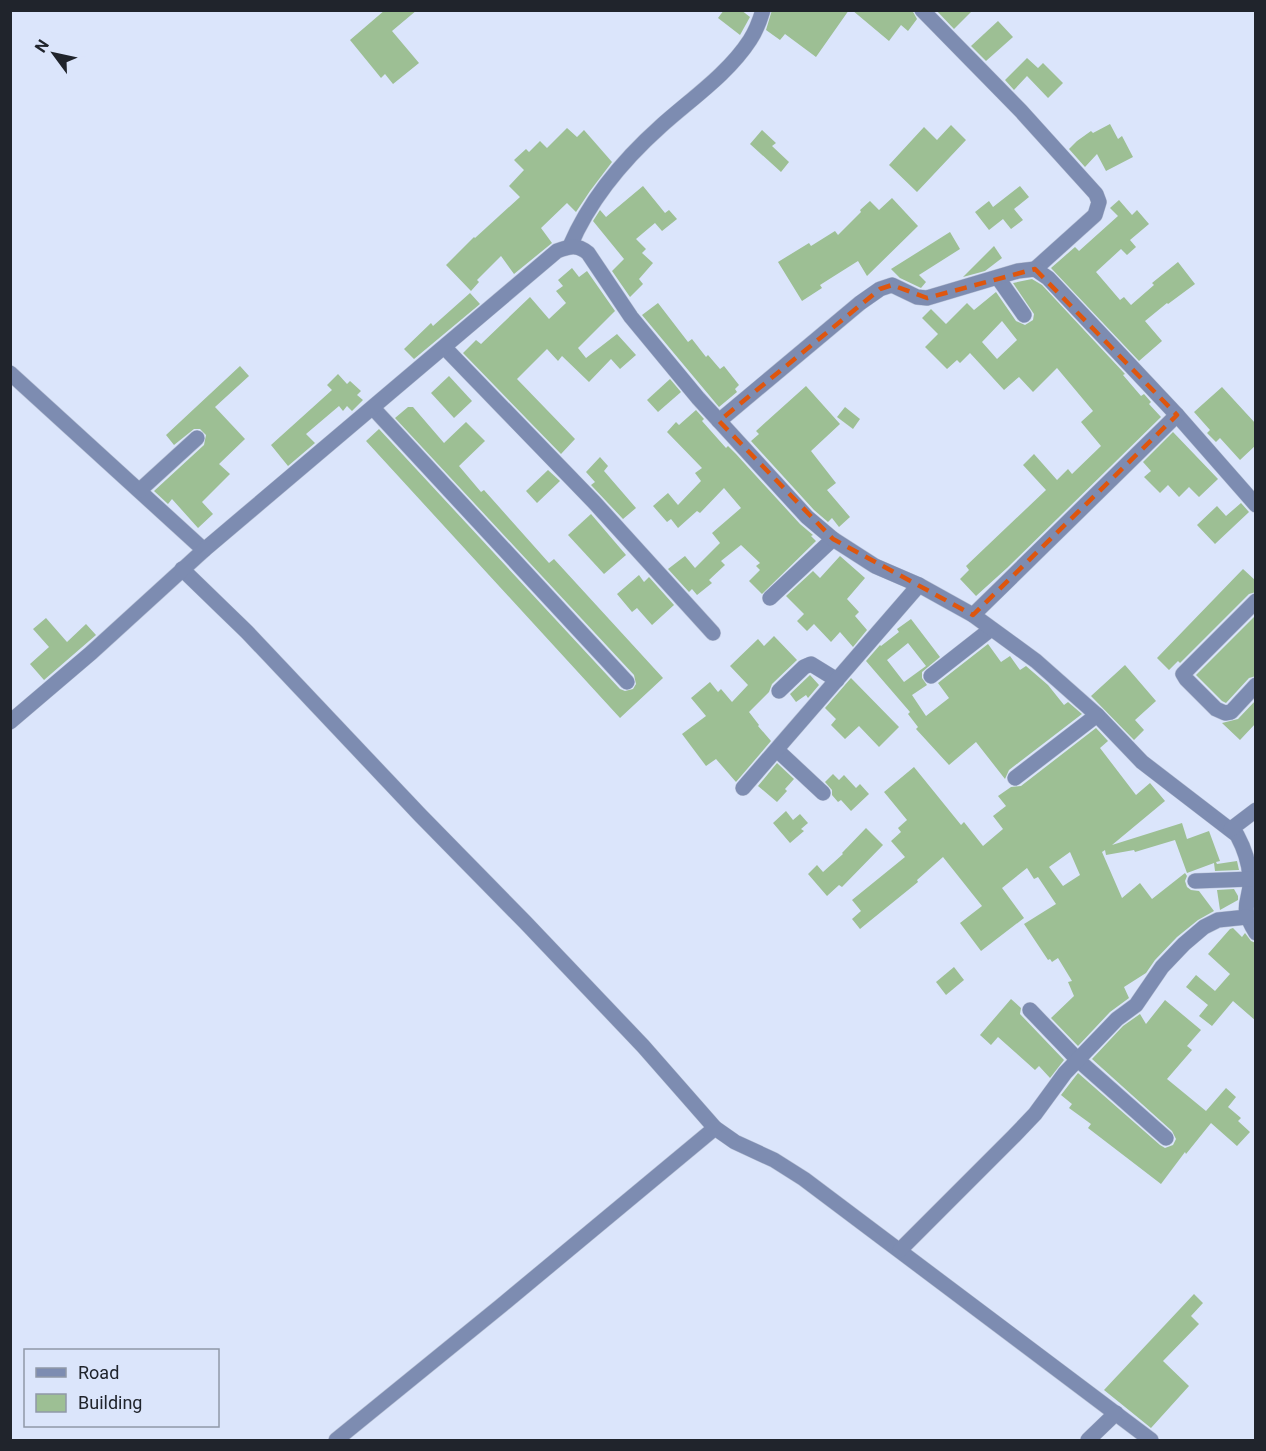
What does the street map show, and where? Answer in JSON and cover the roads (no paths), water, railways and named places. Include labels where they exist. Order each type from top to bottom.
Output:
[{"type":"street","points":[[570,246],[578,226],[620,166],[659,127],[730,64],[751,39],[764,10]]},
{"type":"street","points":[[719,422],[860,303],[880,289],[892,285],[917,297],[927,298],[1018,271],[1035,269],[1095,215],[1099,202],[1096,194],[1021,111],[922,10]]},
{"type":"street","points":[[12,717],[92,653],[182,569],[557,251],[570,246],[581,248],[588,253],[631,317],[719,422],[807,517],[832,539],[875,566],[919,585],[973,615],[1036,661],[1097,715],[1142,762],[1237,835],[1245,850],[1251,879],[1245,907],[1247,917],[1256,933]]},
{"type":"street","points":[[1035,269],[1048,278],[1177,415],[1256,506]]},
{"type":"street","points":[[998,278],[1024,315]]},
{"type":"street","points":[[445,348],[594,502],[713,633]]},
{"type":"street","points":[[10,373],[204,550]]},
{"type":"street","points":[[373,408],[627,681]]},
{"type":"street","points":[[973,615],[1177,415]]},
{"type":"street","points":[[140,490],[197,438]]},
{"type":"street","points":[[770,598],[832,539]]},
{"type":"street","points":[[182,569],[247,632],[643,1046],[715,1128],[735,1142],[774,1160],[900,1250],[1151,1440]]},
{"type":"street","points":[[743,788],[919,585]]},
{"type":"street","points":[[1256,601],[1183,674],[1209,701],[1225,713],[1231,711],[1256,685]]},
{"type":"street","points":[[932,676],[991,629]]},
{"type":"street","points":[[779,691],[804,667],[811,664],[837,680]]},
{"type":"street","points":[[1016,778],[1097,715]]},
{"type":"street","points":[[777,750],[823,792]]},
{"type":"street","points":[[1231,829],[1256,810]]},
{"type":"street","points":[[1195,881],[1251,879]]},
{"type":"street","points":[[900,1250],[1021,1128],[1078,1060],[1117,1019],[1136,1005],[1162,967],[1204,927],[1227,918],[1247,917]]},
{"type":"street","points":[[1029,1010],[1078,1060],[1166,1138]]},
{"type":"street","points":[[336,1440],[715,1128]]},
{"type":"street","points":[[1088,1440],[1116,1413]]}]
